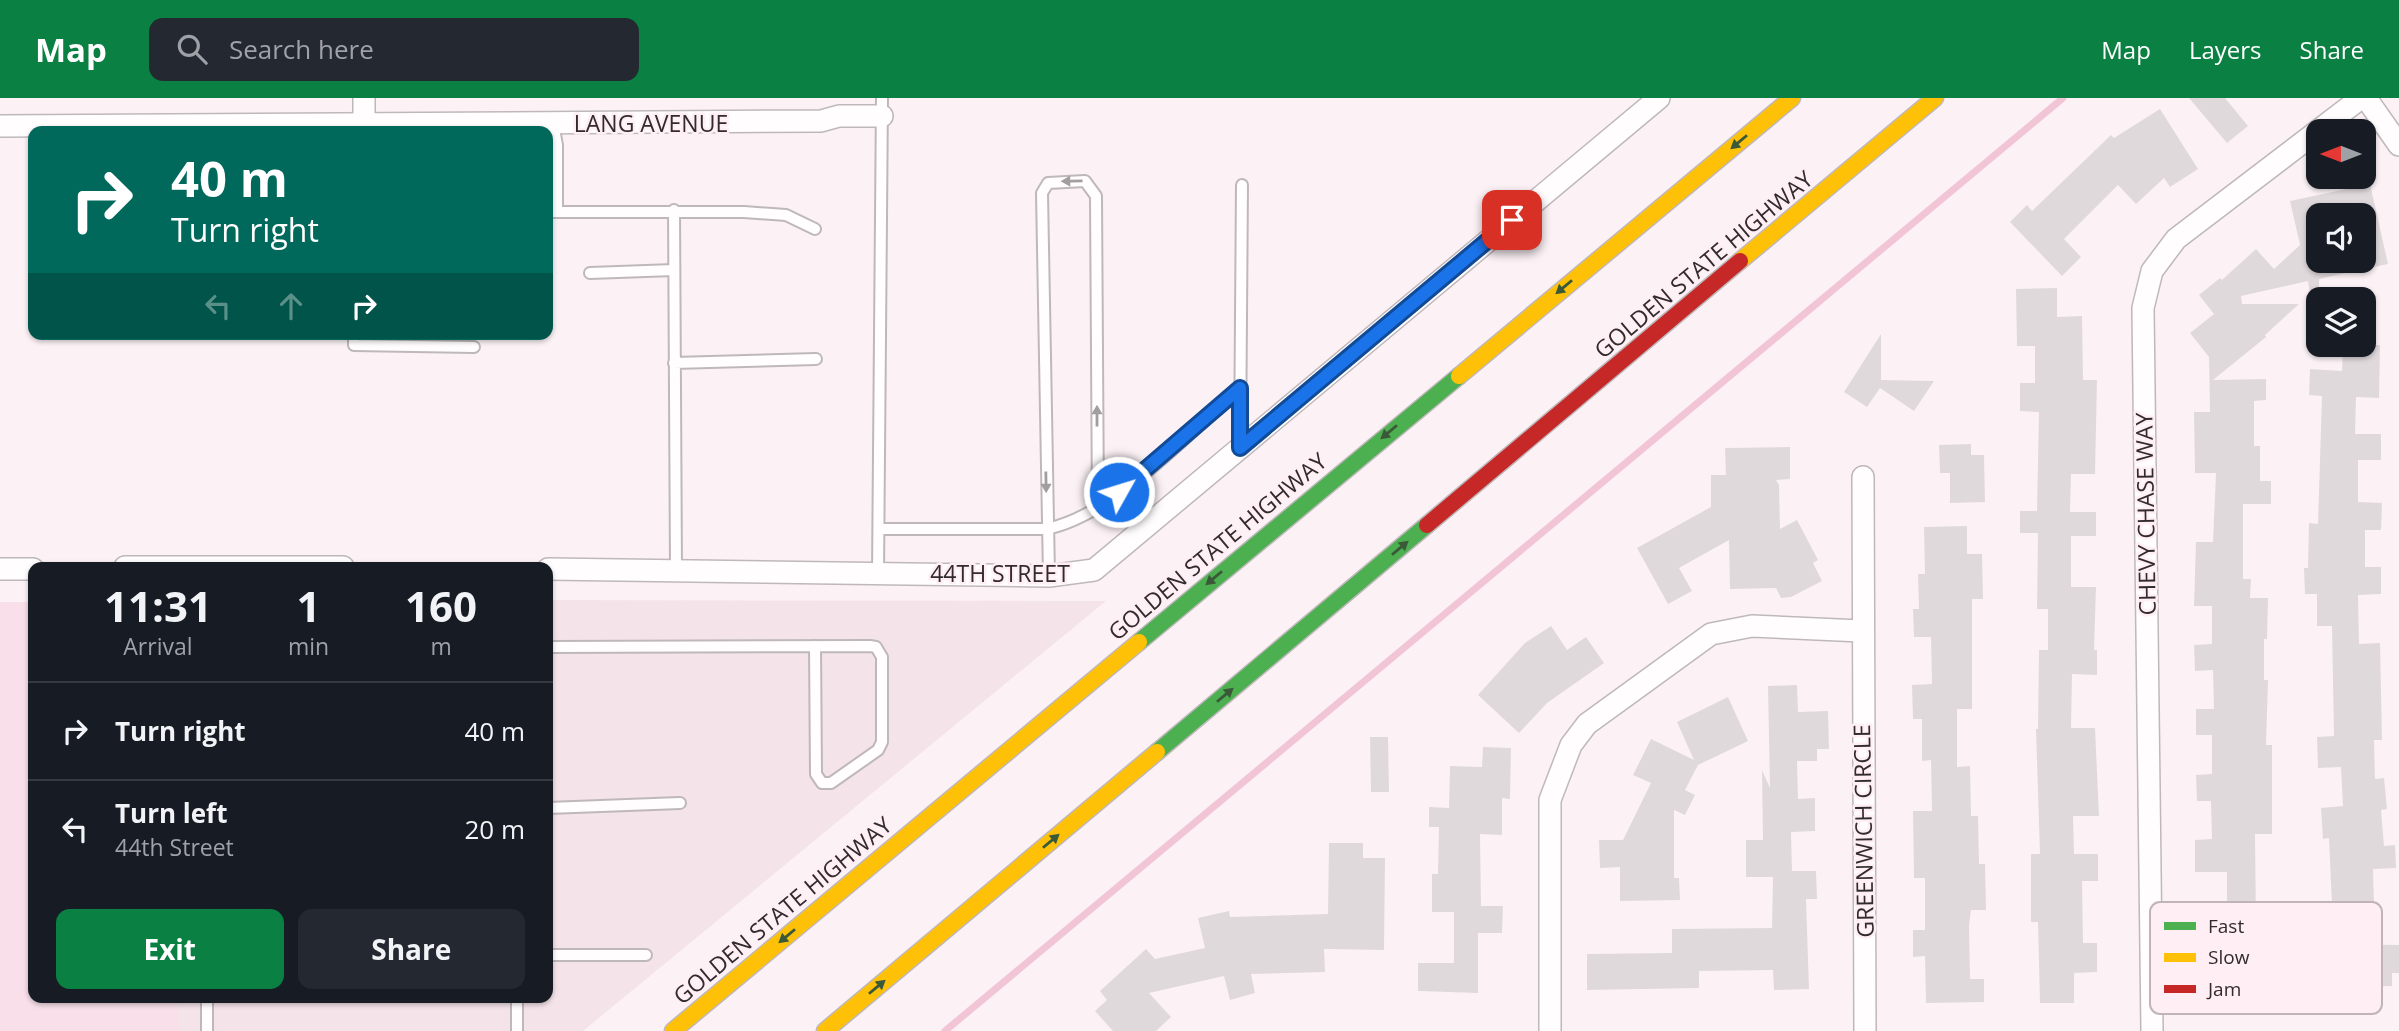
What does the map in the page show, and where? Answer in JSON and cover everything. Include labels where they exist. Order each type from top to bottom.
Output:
[{"type":"highway","name":"GOLDEN STATE HIGHWAY","points":[[673,1031],[1791,98]]},
{"type":"highway","name":"GOLDEN STATE HIGHWAY","points":[[825,1031],[1935,98]]},
{"type":"street","points":[[364,98],[364,126]]},
{"type":"street","name":"44TH STREET","points":[[553,569],[1049,576],[1094,570],[1659,98]]},
{"type":"street","points":[[2363,98],[2399,145]]},
{"type":"street","name":"CHEVY CHASE WAY","points":[[2150,902],[2143,308],[2152,271],[2176,239],[2363,98]]},
{"type":"street","name":"LANG AVENUE","points":[[458,126],[821,121],[840,107],[882,107]]},
{"type":"street","name":"LANG AVENUE","points":[[0,126],[28,126]]},
{"type":"street","name":"GREENWICH CIRCLE","points":[[1863,477],[1861,631],[1865,1031]]},
{"type":"street","points":[[0,569],[28,569]]},
{"type":"street","points":[[1550,1031],[1550,800],[1571,745],[1587,724],[1711,634],[1752,626],[1861,631]]},
{"type":"lane","points":[[878,573],[882,107]]},
{"type":"lane","points":[[553,124],[557,145],[553,212],[674,210],[786,215],[815,229]]},
{"type":"lane","points":[[1049,576],[1046,529],[1042,193],[1048,183],[1053,182],[1085,181],[1096,196],[1098,509]]},
{"type":"lane","points":[[1240,448],[1242,186]]},
{"type":"lane","points":[[674,210],[676,570]]},
{"type":"lane","points":[[590,273],[674,270]]},
{"type":"lane","points":[[354,340],[354,345],[474,347]]},
{"type":"lane","points":[[674,363],[816,359]]},
{"type":"lane","points":[[879,529],[1046,529],[1069,525],[1098,509],[1163,457],[1240,388]]},
{"type":"lane","points":[[553,647],[815,646],[870,646],[876,647],[882,657],[880,746],[831,783],[822,783],[816,774],[815,646]]},
{"type":"lane","points":[[553,808],[680,803]]},
{"type":"lane","points":[[553,955],[646,955]]},
{"type":"lane","points":[[207,1003],[207,1031]]},
{"type":"lane","points":[[517,1003],[517,1031]]},
{"type":"shaded area","points":[[553,600],[1106,601],[583,1031],[178,1031],[178,1003],[553,1003]]},
{"type":"shaded area","points":[[0,602],[28,602],[28,1003],[178,1003],[178,1031],[0,1031]]},
{"type":"building","points":[[2189,98],[2225,98],[2248,126],[2227,143]]},
{"type":"building","points":[[2160,109],[2198,169],[2170,187],[2164,178],[2136,204],[2118,185],[2064,239],[2081,257],[2062,276],[2010,222],[2027,205],[2032,211],[2111,135],[2114,138]]},
{"type":"building","points":[[2346,189],[2371,189],[2374,203],[2306,203],[2306,273],[2345,273],[2319,279],[2319,287],[2309,287],[2308,281],[2241,296],[2242,304],[2299,304],[2265,335],[2266,337],[2213,380],[2266,379],[2266,400],[2254,401],[2254,446],[2260,446],[2260,481],[2271,481],[2271,504],[2243,504],[2243,579],[2251,579],[2250,598],[2268,598],[2264,680],[2268,680],[2266,745],[2272,745],[2272,834],[2255,834],[2256,902],[2227,902],[2227,872],[2195,872],[2195,840],[2212,839],[2211,801],[2197,801],[2196,775],[2212,774],[2212,735],[2196,735],[2196,709],[2214,709],[2213,670],[2195,671],[2194,645],[2212,644],[2212,606],[2194,606],[2196,542],[2213,542],[2216,473],[2195,473],[2194,412],[2210,412],[2209,357],[2190,333],[2214,314],[2199,295],[2220,278],[2222,280],[2256,249],[2274,269],[2300,245],[2290,201]]},
{"type":"building","points":[[2376,211],[2388,264],[2376,266]]},
{"type":"building","points":[[2057,288],[2057,317],[2082,316],[2083,380],[2097,380],[2095,474],[2071,474],[2070,512],[2096,512],[2096,536],[2071,536],[2071,587],[2096,587],[2094,650],[2097,650],[2097,675],[2072,674],[2071,728],[2095,728],[2099,816],[2073,816],[2074,854],[2098,854],[2098,881],[2082,881],[2083,943],[2097,943],[2097,972],[2074,973],[2074,1003],[2040,1003],[2038,922],[2031,922],[2031,854],[2040,854],[2036,729],[2039,650],[2048,650],[2048,609],[2037,609],[2038,533],[2020,533],[2020,511],[2037,511],[2039,412],[2020,411],[2020,383],[2035,383],[2035,346],[2017,346],[2016,289]]},
{"type":"building","points":[[1881,334],[1881,380],[1934,381],[1914,411],[1880,388],[1867,407],[1844,392]]},
{"type":"building","points":[[2376,345],[2380,345],[2379,398],[2356,397],[2355,434],[2381,434],[2381,460],[2358,460],[2358,502],[2382,503],[2381,530],[2365,530],[2365,567],[2381,567],[2381,594],[2358,595],[2359,644],[2380,643],[2382,740],[2374,740],[2375,779],[2384,778],[2387,809],[2381,810],[2384,846],[2395,845],[2396,868],[2373,869],[2374,902],[2332,902],[2329,838],[2323,839],[2321,808],[2343,806],[2341,767],[2318,768],[2317,737],[2334,736],[2332,626],[2317,626],[2317,594],[2305,594],[2304,568],[2308,568],[2309,523],[2318,524],[2322,396],[2309,395],[2310,369],[2342,371],[2343,357],[2376,357]]},
{"type":"building","points":[[1971,444],[1971,455],[1984,455],[1985,502],[1950,503],[1950,473],[1940,473],[1939,445]]},
{"type":"building","points":[[1790,447],[1790,479],[1776,480],[1779,485],[1780,529],[1797,520],[1818,560],[1813,563],[1822,581],[1791,597],[1781,598],[1776,588],[1730,589],[1729,540],[1679,568],[1692,591],[1668,604],[1637,548],[1711,507],[1711,475],[1726,475],[1725,448]]},
{"type":"building","points":[[1967,526],[1967,554],[1982,554],[1983,599],[1972,599],[1972,709],[1957,709],[1957,767],[1970,766],[1971,816],[1978,816],[1979,864],[1985,864],[1986,910],[1971,910],[1969,925],[1970,979],[1984,979],[1984,1002],[1926,1003],[1925,956],[1913,957],[1913,930],[1925,930],[1925,878],[1914,878],[1913,811],[1932,811],[1931,760],[1922,761],[1922,719],[1913,719],[1912,685],[1932,684],[1931,637],[1914,637],[1913,609],[1919,609],[1918,574],[1925,574],[1924,527]]},
{"type":"building","points":[[1551,626],[1567,650],[1586,637],[1604,663],[1547,703],[1519,733],[1478,695],[1525,643]]},
{"type":"building","points":[[1797,685],[1798,712],[1828,711],[1829,749],[1817,749],[1817,761],[1797,761],[1798,799],[1815,798],[1815,831],[1791,832],[1792,871],[1816,871],[1817,899],[1806,899],[1809,989],[1774,990],[1773,970],[1699,971],[1699,988],[1587,990],[1587,954],[1672,953],[1672,929],[1772,928],[1773,877],[1746,877],[1746,840],[1763,840],[1762,770],[1770,788],[1768,686]]},
{"type":"building","points":[[1728,697],[1748,741],[1698,765],[1685,790],[1695,795],[1685,815],[1674,810],[1674,878],[1679,878],[1680,900],[1620,901],[1620,867],[1600,868],[1599,840],[1623,840],[1651,783],[1633,775],[1651,739],[1694,760],[1677,722]]},
{"type":"building","points":[[1370,737],[1388,737],[1389,792],[1371,792]]},
{"type":"building","points":[[1483,747],[1511,748],[1510,799],[1502,798],[1502,835],[1480,834],[1481,906],[1503,906],[1502,933],[1478,933],[1478,993],[1418,991],[1418,963],[1454,963],[1454,912],[1432,912],[1432,874],[1438,874],[1439,827],[1429,827],[1429,807],[1449,808],[1450,766],[1482,767]]},
{"type":"building","points":[[1329,843],[1363,843],[1363,858],[1385,858],[1384,950],[1324,949],[1325,972],[1251,974],[1255,993],[1230,1000],[1224,976],[1149,993],[1171,1017],[1156,1031],[1113,1031],[1095,1011],[1107,1000],[1100,991],[1146,949],[1155,959],[1205,948],[1198,918],[1229,911],[1230,917],[1328,914]]},
{"type":"building","points":[[2382,945],[2399,945],[2399,973],[2392,973],[2392,986],[2382,986]]},
{"type":"waterway","points":[[945,1031],[2063,98]]},
{"type":"traffic: fast","points":[[1139,642],[1459,376]]},
{"type":"traffic: fast","points":[[1157,752],[1427,525]]},
{"type":"traffic: slow","points":[[1459,376],[1792,98]]},
{"type":"traffic: slow","points":[[1740,261],[1935,98]]},
{"type":"traffic: slow","points":[[673,1031],[1139,642]]},
{"type":"traffic: slow","points":[[825,1031],[1157,752]]},
{"type":"traffic: jam","points":[[1427,525],[1740,261]]},
{"type":"route","points":[[1119,492],[1163,457],[1240,388],[1240,448],[1512,220]]}]
